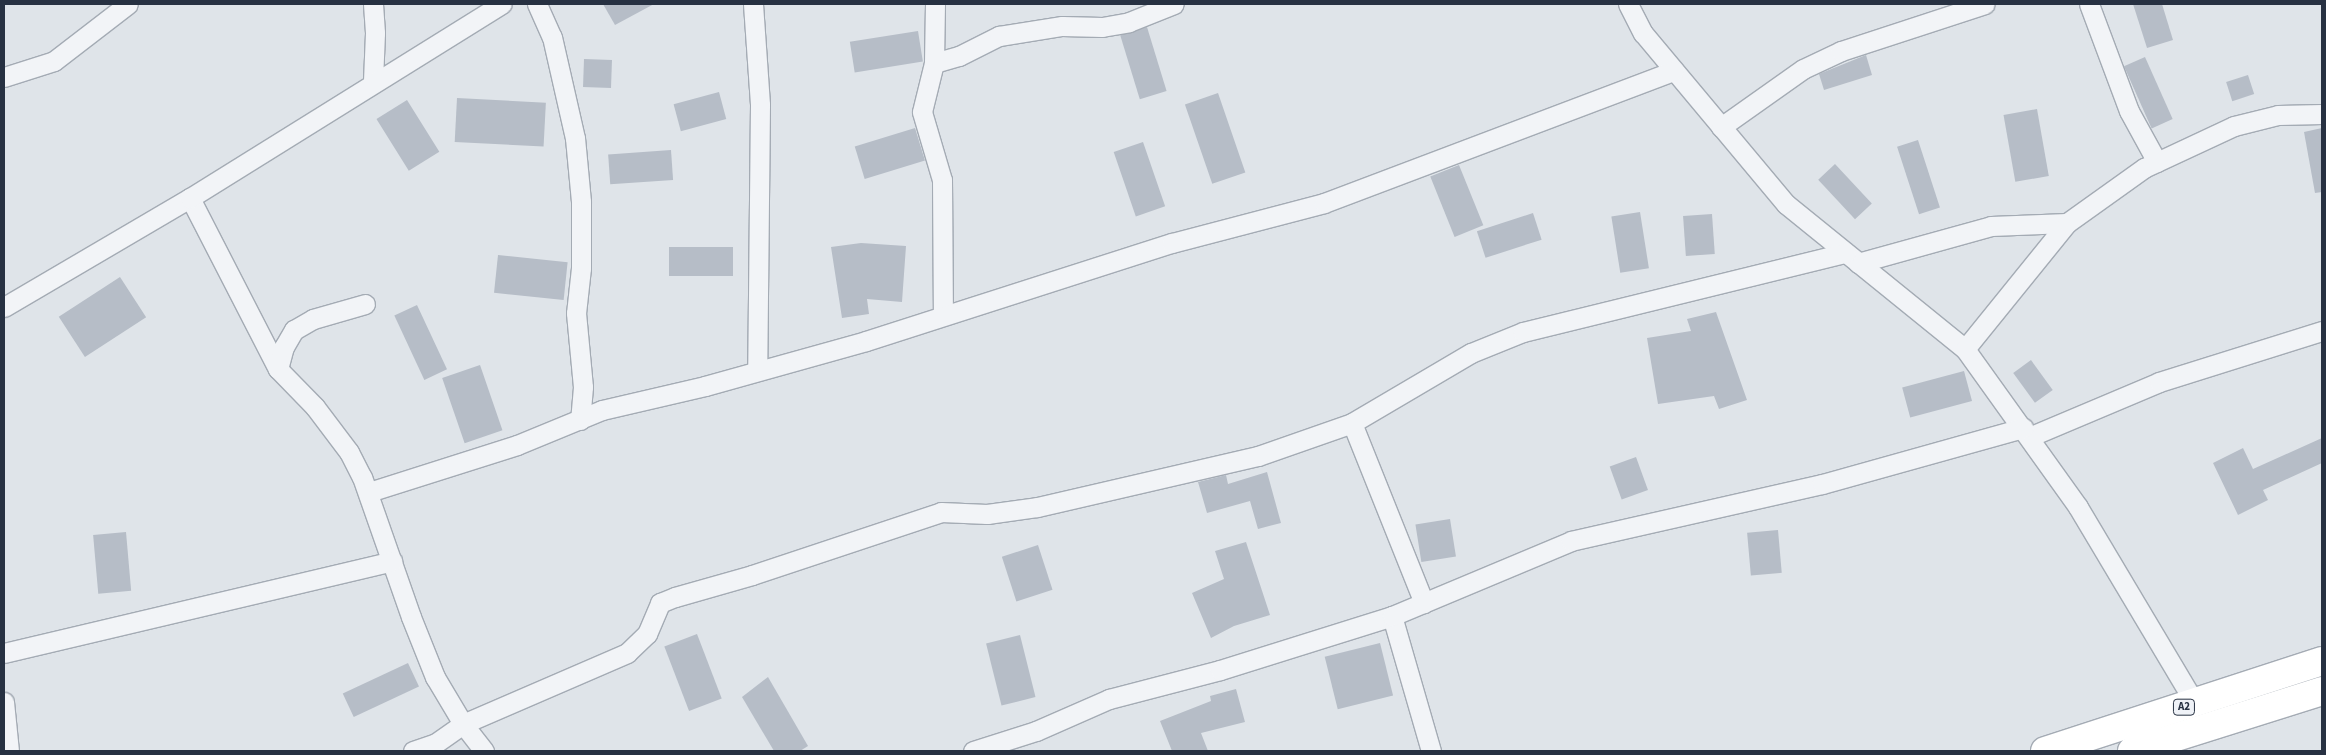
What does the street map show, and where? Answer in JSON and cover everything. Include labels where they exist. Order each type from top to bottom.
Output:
[{"type":"highway","name":"A2","points":[[2045,751],[2322,661]]},
{"type":"highway","name":"A2","points":[[2132,751],[2322,691]]},
{"type":"street","points":[[4,77],[54,61],[128,4]]},
{"type":"street","points":[[372,4],[376,33],[373,82]]},
{"type":"street","points":[[4,307],[190,198],[373,82],[502,4]]},
{"type":"street","points":[[538,4],[552,37],[575,138],[581,202],[581,268],[576,313],[582,388],[580,420]]},
{"type":"street","points":[[753,4],[760,115],[761,201],[755,298],[757,371]]},
{"type":"street","points":[[935,4],[934,63],[922,112],[942,180],[943,315]]},
{"type":"street","points":[[934,63],[958,56],[999,36],[1052,28],[1120,24],[1154,14],[1174,4]]},
{"type":"street","points":[[1628,4],[1643,34],[1786,204],[1965,349],[2078,507],[2195,703]]},
{"type":"street","points":[[1721,127],[1803,69],[1841,51],[1985,4]]},
{"type":"street","points":[[2089,4],[2129,110],[2156,162]]},
{"type":"street","points":[[369,492],[518,446],[602,410],[757,371],[1172,243],[1324,203],[1674,71]]},
{"type":"street","points":[[1965,349],[2067,223],[2156,162],[2234,126],[2278,115],[2322,114]]},
{"type":"street","points":[[190,198],[278,369],[315,407],[349,452],[369,492],[392,561],[436,677],[463,724],[484,751]]},
{"type":"street","points":[[413,751],[436,743],[463,724],[627,653],[647,634],[660,603],[752,575],[940,512],[987,514],[1037,507],[1182,476],[1258,456],[1352,423],[1471,353],[1522,332],[1991,226],[2067,223]]},
{"type":"street","points":[[278,369],[284,346],[294,330],[313,319],[364,304]]},
{"type":"street","points":[[973,751],[1036,731],[1109,699],[1220,670],[1392,616],[1571,541],[1822,484],[2026,432],[2159,382],[2322,331]]},
{"type":"street","points":[[1352,423],[1424,604]]},
{"type":"street","points":[[4,653],[392,561]]},
{"type":"street","points":[[1392,616],[1431,751]]},
{"type":"street","points":[[4,702],[5,730],[10,751]]},
{"type":"building","points":[[603,4],[654,4],[615,25]]},
{"type":"building","points":[[2133,4],[2162,4],[2173,40],[2147,48]]},
{"type":"building","points":[[1147,27],[1167,91],[1140,99],[1120,35]]},
{"type":"building","points":[[918,31],[923,62],[855,72],[850,42]]},
{"type":"building","points":[[1866,55],[1872,75],[1824,90],[1819,74]]},
{"type":"building","points":[[2145,57],[2173,119],[2152,128],[2124,66]]},
{"type":"building","points":[[584,59],[612,60],[611,88],[583,87]]},
{"type":"building","points":[[2248,75],[2254,94],[2232,101],[2226,82]]},
{"type":"building","points":[[719,92],[726,119],[681,131],[674,104]]},
{"type":"building","points":[[1218,93],[1245,172],[1212,184],[1185,104]]},
{"type":"building","points":[[457,98],[546,103],[544,147],[455,142]]},
{"type":"building","points":[[407,100],[439,152],[409,171],[376,119]]},
{"type":"building","points":[[2037,109],[2049,176],[2015,182],[2004,115]]},
{"type":"building","points":[[915,128],[925,161],[865,179],[855,146]]},
{"type":"building","points":[[2322,128],[2322,192],[2315,193],[2304,132]]},
{"type":"building","points":[[1918,140],[1940,208],[1919,214],[1897,147]]},
{"type":"building","points":[[1143,142],[1165,206],[1136,216],[1114,152]]},
{"type":"building","points":[[671,150],[673,180],[610,184],[608,154]]},
{"type":"building","points":[[1835,164],[1872,203],[1855,219],[1818,180]]},
{"type":"building","points":[[1459,165],[1483,225],[1455,237],[1430,177]]},
{"type":"building","points":[[1640,212],[1649,268],[1620,273],[1611,217]]},
{"type":"building","points":[[1533,213],[1542,240],[1486,258],[1477,231]]},
{"type":"building","points":[[1712,214],[1715,254],[1686,256],[1683,216]]},
{"type":"building","points":[[861,243],[906,246],[902,302],[867,299],[869,314],[842,318],[831,247]]},
{"type":"building","points":[[669,247],[733,247],[733,276],[669,276]]},
{"type":"building","points":[[498,255],[568,262],[564,300],[494,293]]},
{"type":"building","points":[[120,277],[146,317],[85,357],[59,317]]},
{"type":"building","points":[[417,305],[447,369],[424,380],[394,316]]},
{"type":"building","points":[[1716,312],[1747,400],[1719,409],[1714,396],[1658,404],[1647,338],[1691,331],[1687,319]]},
{"type":"building","points":[[2031,360],[2053,390],[2035,403],[2013,373]]},
{"type":"building","points":[[480,365],[502,430],[465,443],[442,378]]},
{"type":"building","points":[[1964,371],[1972,401],[1910,418],[1902,388]]},
{"type":"building","points":[[2322,438],[2322,463],[2263,490],[2268,500],[2238,515],[2213,463],[2243,448],[2253,469]]},
{"type":"building","points":[[1636,457],[1648,490],[1622,499],[1610,467]]},
{"type":"building","points":[[1267,472],[1281,523],[1258,529],[1250,501],[1207,513],[1198,482],[1226,475],[1228,484]]},
{"type":"building","points":[[1450,519],[1456,557],[1421,562],[1415,524]]},
{"type":"building","points":[[1778,530],[1782,573],[1751,576],[1747,533]]},
{"type":"building","points":[[126,532],[131,591],[98,594],[93,535]]},
{"type":"building","points":[[1246,542],[1270,615],[1234,626],[1211,638],[1192,593],[1224,579],[1215,551]]},
{"type":"building","points":[[1038,545],[1053,590],[1016,601],[1002,557]]},
{"type":"building","points":[[697,634],[722,698],[689,711],[664,647]]},
{"type":"building","points":[[1020,635],[1035,697],[1002,706],[986,643]]},
{"type":"building","points":[[1380,643],[1393,695],[1338,709],[1325,657]]},
{"type":"building","points":[[408,663],[419,687],[354,717],[343,693]]},
{"type":"building","points":[[768,677],[808,746],[800,751],[774,751],[742,697]]},
{"type":"building","points":[[1236,689],[1245,722],[1201,733],[1208,751],[1172,751],[1160,721],[1211,701],[1210,696]]}]
